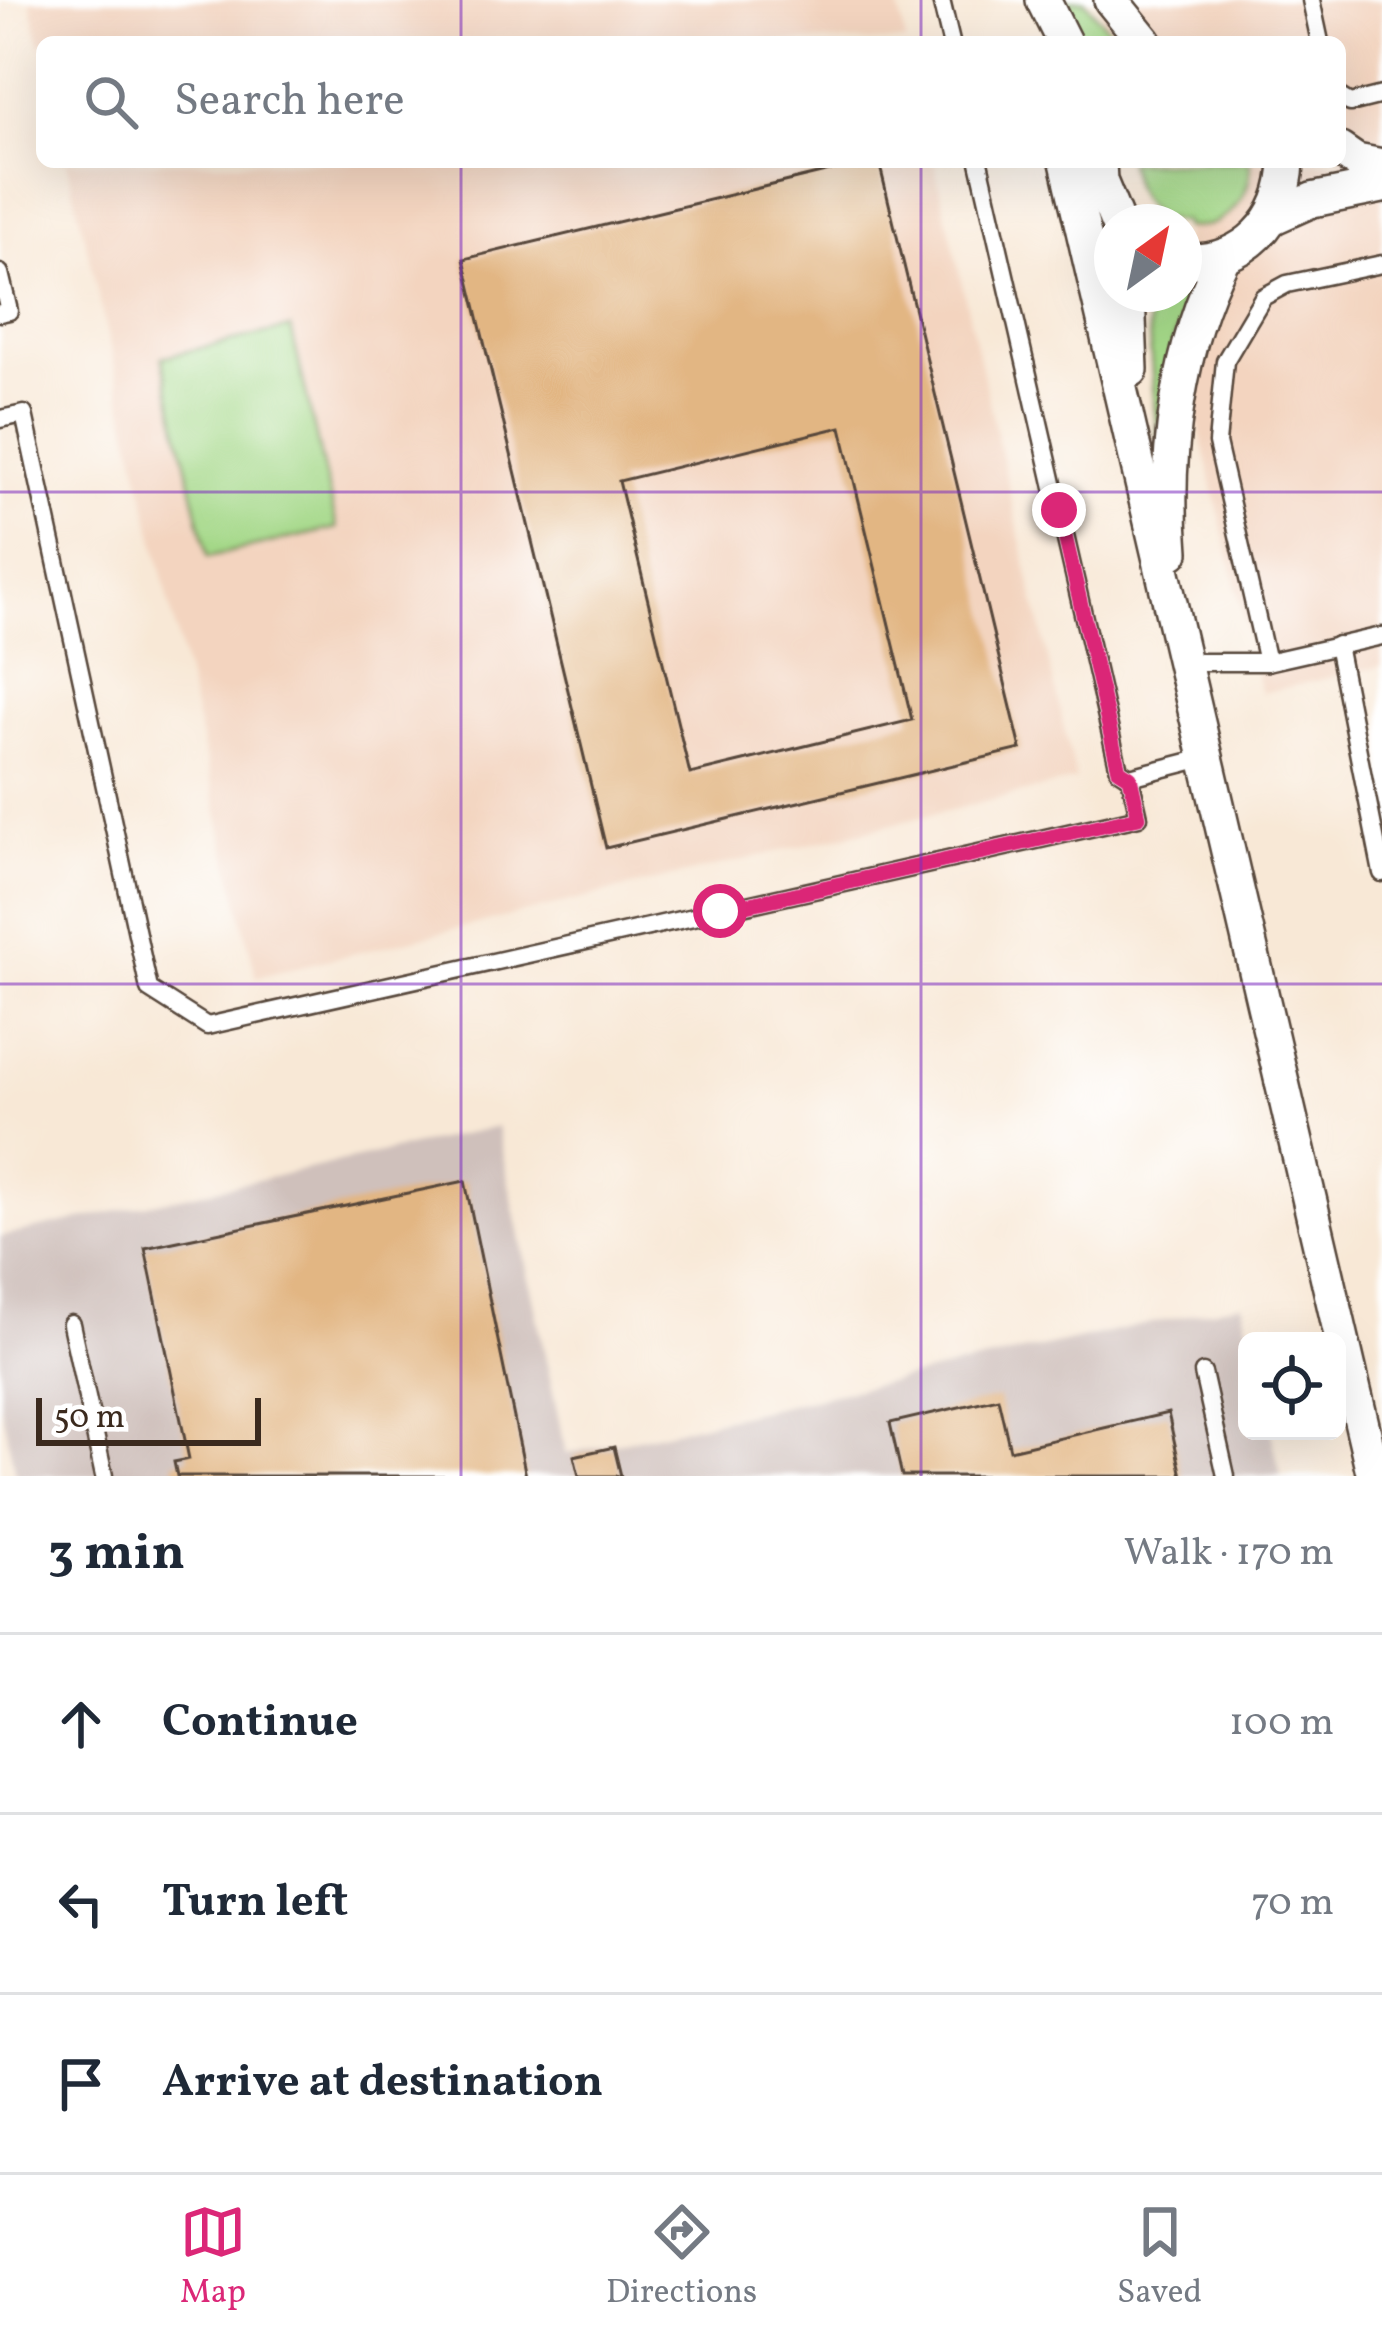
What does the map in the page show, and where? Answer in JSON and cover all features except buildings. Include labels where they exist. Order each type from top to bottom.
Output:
[{"type":"street","points":[[1030,0],[1039,36]]},
{"type":"street","points":[[1043,0],[1061,36]]},
{"type":"street","points":[[1111,0],[1140,36]]},
{"type":"street","points":[[1346,154],[1382,166]]},
{"type":"street","points":[[1068,168],[1374,1476]]},
{"type":"street","points":[[1099,168],[1110,204]]},
{"type":"street","points":[[1182,662],[1171,530],[1174,444],[1186,347],[1201,302],[1223,259],[1263,232],[1274,217],[1287,168]]},
{"type":"street","points":[[1274,217],[1312,200],[1382,186]]},
{"type":"street","points":[[1202,260],[1223,259]]},
{"type":"street","points":[[1129,312],[1135,456]]},
{"type":"lane","points":[[941,0],[950,36]]},
{"type":"lane","points":[[1311,0],[1319,36]]},
{"type":"lane","points":[[1346,100],[1382,95]]},
{"type":"lane","points":[[0,419],[24,414],[149,989],[207,1026],[1139,817],[1130,777],[1119,770],[980,168]]},
{"type":"lane","points":[[1267,662],[1216,443],[1225,361],[1263,297],[1287,284],[1382,264]]},
{"type":"lane","points":[[0,273],[9,311],[0,313]]},
{"type":"lane","points":[[1182,662],[1267,662],[1382,636]]},
{"type":"lane","points":[[1337,645],[1382,872]]},
{"type":"lane","points":[[1130,777],[1204,758]]},
{"type":"lane","points":[[71,1324],[104,1476]]},
{"type":"lane","points":[[1203,1373],[1226,1476]]},
{"type":"shaded area","points":[[30,0],[897,0],[905,36],[38,36]]},
{"type":"shaded area","points":[[1099,0],[1382,0],[1382,666],[1261,693],[1172,312],[1202,312],[1202,204],[1147,204],[1138,168],[1346,168],[1346,36],[1108,36]]},
{"type":"shaded area","points":[[68,168],[935,168],[1076,780],[256,977]]},
{"type":"shaded area","points":[[497,1127],[566,1454],[1242,1303],[1249,1332],[1238,1332],[1238,1440],[1273,1440],[1281,1476],[16,1476],[0,1403],[0,1237]]},
{"type":"green space","points":[[1061,0],[1084,0],[1115,36],[1077,36]]},
{"type":"green space","points":[[1130,168],[1250,168],[1241,200],[1211,224],[1202,226],[1202,204],[1144,204]]},
{"type":"green space","points":[[1147,312],[1185,312],[1174,340],[1157,438]]},
{"type":"green space","points":[[291,328],[337,528],[208,557],[162,357]]},
{"type":"route","points":[[720,911],[1139,817],[1130,777],[1119,770],[1059,510]]}]
